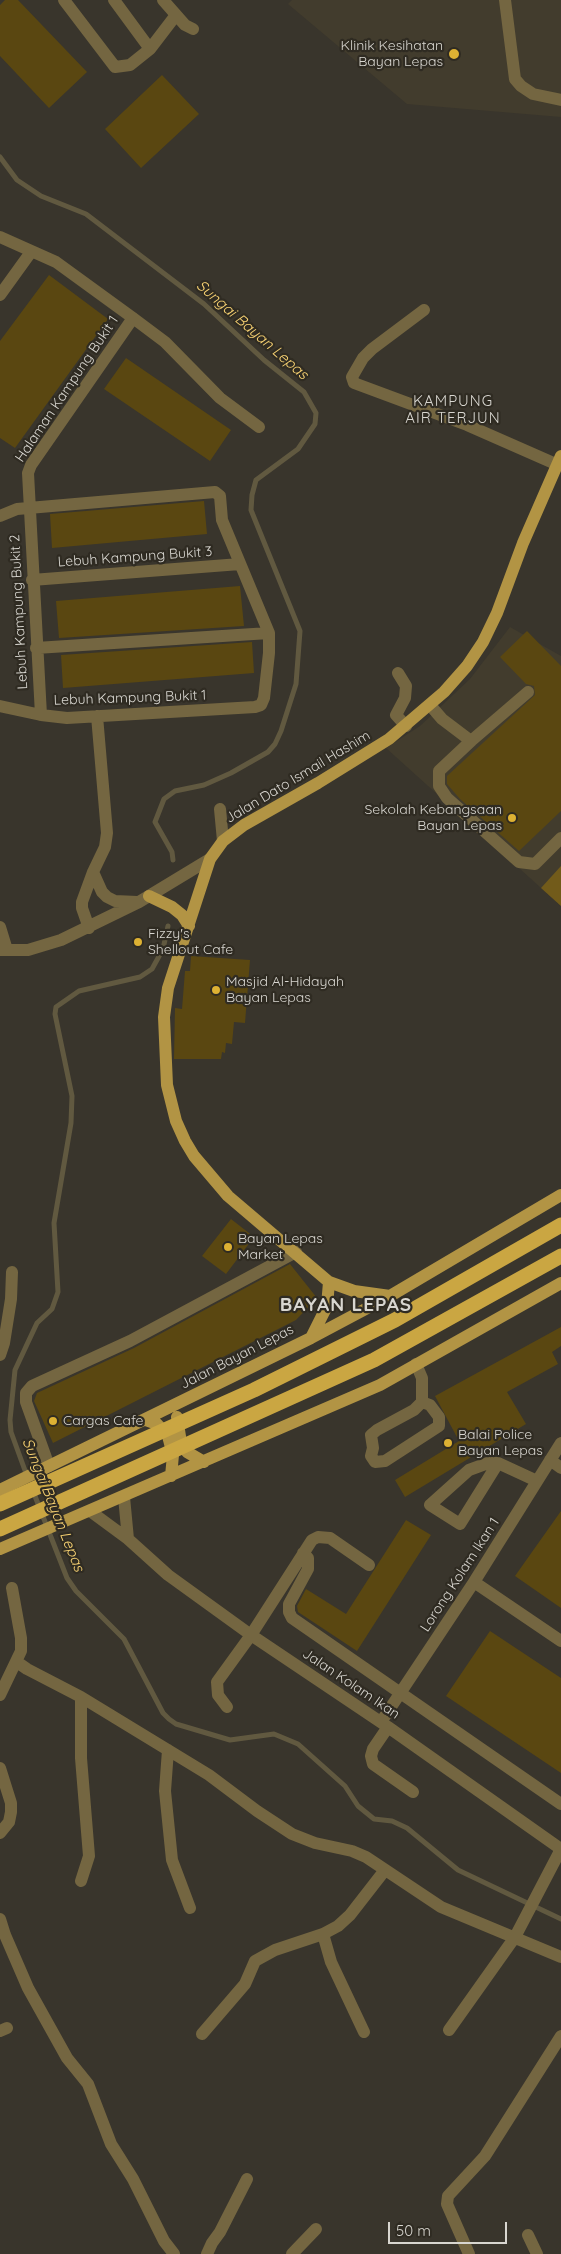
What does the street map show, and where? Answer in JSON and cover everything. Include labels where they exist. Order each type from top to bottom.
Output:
[{"type":"highway","points":[[0,1504],[254,1390],[395,1320],[561,1225]]},
{"type":"highway","points":[[0,1529],[374,1360],[561,1256]]},
{"type":"main road","name":"Jalan Dato Ismail Hashim","points":[[390,1296],[354,1291],[330,1282],[228,1196],[194,1156],[184,1141],[176,1121],[166,1076],[164,1016],[168,988],[210,859],[223,841],[244,825],[318,783],[406,726],[444,692],[467,666],[483,642],[560,460]]},
{"type":"main road","points":[[144,899],[172,907],[182,915],[189,926]]},
{"type":"main road","name":"Jalan Bayan Lepas","points":[[0,1490],[312,1338],[390,1296],[561,1195]]},
{"type":"main road","points":[[312,1338],[327,1306],[330,1282]]},
{"type":"main road","points":[[0,1549],[380,1385],[561,1283]]},
{"type":"main road","points":[[179,1404],[177,1426],[181,1443],[187,1452],[204,1462]]},
{"type":"main road","points":[[146,1420],[157,1424],[168,1436],[172,1455],[171,1476]]},
{"type":"street","points":[[64,0],[116,68],[130,65],[150,49],[176,15]]},
{"type":"street","points":[[114,0],[150,49]]},
{"type":"street","points":[[163,0],[185,25],[192,29]]},
{"type":"street","points":[[504,0],[515,79],[521,86],[533,94],[561,100]]},
{"type":"street","name":"Halaman Kampung Bukit 1","points":[[0,237],[56,262],[133,318],[165,342],[220,398],[259,428]]},
{"type":"street","points":[[0,295],[31,252]]},
{"type":"street","points":[[424,310],[372,348],[363,358],[352,377],[354,383],[560,460]]},
{"type":"street","name":"Halaman Kampung Bukit 1","points":[[28,508],[27,483],[31,465],[133,318]]},
{"type":"street","points":[[0,516],[13,510],[28,508],[215,492],[220,496],[222,520],[269,633],[36,648]]},
{"type":"street","name":"Lebuh Kampung Bukit 2","points":[[28,508],[41,715]]},
{"type":"street","name":"Lebuh Kampung Bukit 3","points":[[32,580],[240,564]]},
{"type":"street","name":"Lebuh Kampung Bukit 1","points":[[0,706],[41,715],[67,718],[256,707],[261,705],[269,653],[269,633]]},
{"type":"street","points":[[398,673],[406,686],[405,698],[396,715],[406,726]]},
{"type":"street","points":[[528,692],[470,741],[439,771],[439,786],[447,798],[519,862],[535,864],[561,838]]},
{"type":"street","points":[[430,705],[442,719],[470,741]]},
{"type":"street","points":[[89,928],[82,908],[82,902],[105,847],[107,833],[97,716]]},
{"type":"street","points":[[220,809],[223,841]]},
{"type":"street","points":[[0,928],[3,950],[28,950],[48,945],[89,928],[144,899],[210,859]]},
{"type":"street","points":[[93,872],[102,892],[115,901],[144,899]]},
{"type":"street","points":[[49,1466],[26,1402],[26,1393],[32,1386],[130,1341],[296,1252]]},
{"type":"street","points":[[0,1356],[4,1343],[12,1272]]},
{"type":"street","points":[[416,1364],[422,1378],[422,1402],[414,1410],[377,1430],[372,1435],[373,1448],[371,1456],[375,1462],[385,1462],[438,1426],[439,1417],[430,1405],[422,1402]]},
{"type":"street","name":"Lorong Kolam Ikan 1","points":[[413,1792],[373,1764],[371,1756],[373,1749],[401,1693],[474,1582],[561,1443]]},
{"type":"street","points":[[550,1460],[561,1468]]},
{"type":"street","points":[[498,1463],[460,1524],[430,1504],[469,1470],[488,1463],[498,1463],[537,1482]]},
{"type":"street","points":[[124,1497],[128,1539]]},
{"type":"street","name":"Jalan Kolam Ikan","points":[[90,1511],[128,1539],[168,1575],[251,1635],[561,1849]]},
{"type":"street","points":[[227,1707],[218,1695],[217,1682],[251,1635],[312,1540],[330,1538],[368,1565]]},
{"type":"street","points":[[303,1553],[308,1558],[308,1569],[289,1604],[289,1612],[292,1618],[561,1804]]},
{"type":"street","points":[[474,1582],[561,1641]]},
{"type":"street","points":[[0,1695],[5,1676],[17,1662],[21,1651],[21,1638],[12,1588]]},
{"type":"street","points":[[17,1662],[80,1697],[209,1775],[257,1812],[292,1834],[315,1844],[352,1851],[366,1857],[441,1907],[561,1957]]},
{"type":"street","points":[[80,1697],[81,1758],[88,1856],[82,1882]]},
{"type":"street","points":[[168,1750],[165,1792],[172,1860],[190,1908]]},
{"type":"street","points":[[0,1768],[11,1803],[9,1822],[0,1833]]},
{"type":"street","points":[[449,2030],[515,1937],[561,1849]]},
{"type":"street","points":[[202,2034],[245,1984],[255,1961],[275,1950],[322,1934],[350,1915],[385,1870]]},
{"type":"street","points":[[0,1919],[28,1988],[67,2058],[88,2084],[111,2144],[133,2179],[164,2241],[174,2254]]},
{"type":"street","points":[[322,1934],[331,1962],[364,2032]]},
{"type":"street","points":[[470,2254],[447,2204],[448,2196],[485,2156],[561,2036]]},
{"type":"street","points":[[207,2254],[247,2180]]},
{"type":"street","points":[[292,2254],[316,2229]]},
{"type":"street","points":[[528,2235],[537,2254]]},
{"type":"shaded area","name":"Klinik Kesihatan Bayan Lepas","points":[[292,0],[561,0],[561,117],[407,104],[288,4]]},
{"type":"shaded area","name":"Sekolah Kebangsaan Bayan Lepas","points":[[510,627],[561,656],[561,906],[386,748],[420,726],[470,679]]},
{"type":"shaded area","points":[[561,866],[561,906],[541,888]]},
{"type":"building","points":[[5,0],[18,0],[87,72],[49,108],[0,56],[0,5]]},
{"type":"building","points":[[162,75],[199,114],[141,168],[105,129]]},
{"type":"building","points":[[49,275],[108,319],[15,448],[0,438],[0,341]]},
{"type":"building","points":[[126,358],[231,430],[210,461],[104,389]]},
{"type":"building","points":[[204,501],[207,534],[52,548],[50,514]]},
{"type":"building","points":[[240,586],[244,626],[59,638],[56,601]]},
{"type":"building","points":[[527,631],[561,666],[561,811],[519,851],[460,799],[447,784],[447,776],[535,695],[534,686],[526,684],[500,657]]},
{"type":"building","points":[[252,642],[254,673],[63,688],[61,655]]},
{"type":"building","name":"Masjid Al-Hidayah Bayan Lepas","points":[[191,956],[250,960],[245,1023],[234,1022],[232,1044],[226,1043],[225,1053],[222,1052],[221,1059],[174,1059],[175,1008],[182,1009],[185,971],[190,971]]},
{"type":"building","name":"Bayan Lepas Market","points":[[231,1219],[254,1237],[226,1274],[202,1256]]},
{"type":"building","points":[[290,1264],[317,1298],[296,1320],[53,1443],[34,1401],[37,1393],[134,1348]]},
{"type":"building","points":[[561,1327],[561,1346],[552,1352],[558,1364],[507,1392],[526,1424],[405,1497],[395,1480],[459,1441],[435,1396]]},
{"type":"building","points":[[561,1511],[561,1608],[515,1576]]},
{"type":"building","points":[[406,1520],[431,1535],[357,1651],[298,1612],[297,1606],[306,1589],[346,1614]]},
{"type":"building","points":[[490,1631],[561,1678],[561,1773],[446,1696]]},
{"type":"waterway","name":"Sungai Bayan Lepas","points":[[0,157],[17,180],[41,196],[86,214],[204,304],[264,360],[304,392],[316,413],[315,424],[298,449],[256,480],[252,495],[251,510],[300,631],[296,684],[281,731],[275,744],[268,752],[231,773],[204,785],[175,791],[164,799],[155,822],[172,852],[173,860]]},
{"type":"waterway","name":"Sungai Bayan Lepas","points":[[27,1476],[11,1432],[10,1420],[15,1370],[37,1323],[52,1309],[58,1292],[54,1223],[71,1123],[72,1096],[55,1014],[56,1007],[79,991],[140,977],[152,969],[163,949],[168,926]]},
{"type":"waterway","name":"Sungai Bayan Lepas","points":[[33,1491],[67,1578],[76,1591],[124,1639],[163,1713],[169,1719],[176,1724],[230,1740],[274,1734],[298,1744],[345,1786],[358,1806],[374,1819],[392,1821],[407,1828],[458,1870],[561,1919]]},
{"type":"place","name":"Klinik Kesihatan Bayan Lepas","points":[[454,54]]},
{"type":"place","name":"Sekolah Kebangsaan Bayan Lepas","points":[[512,818]]},
{"type":"place","name":"Fizzy's Shellout Cafe","points":[[138,942]]},
{"type":"place","name":"Masjid Al-Hidayah Bayan Lepas","points":[[216,990]]},
{"type":"place","name":"Bayan Lepas Market","points":[[228,1247]]},
{"type":"place","name":"Cargas Cafe","points":[[53,1421]]},
{"type":"place","name":"Balai Police Bayan Lepas","points":[[448,1443]]},
{"type":"district","name":"KAMPUNG AIR TERJUN","points":[[453,410]]},
{"type":"district","name":"BAYAN LEPAS","points":[[346,1305]]}]
